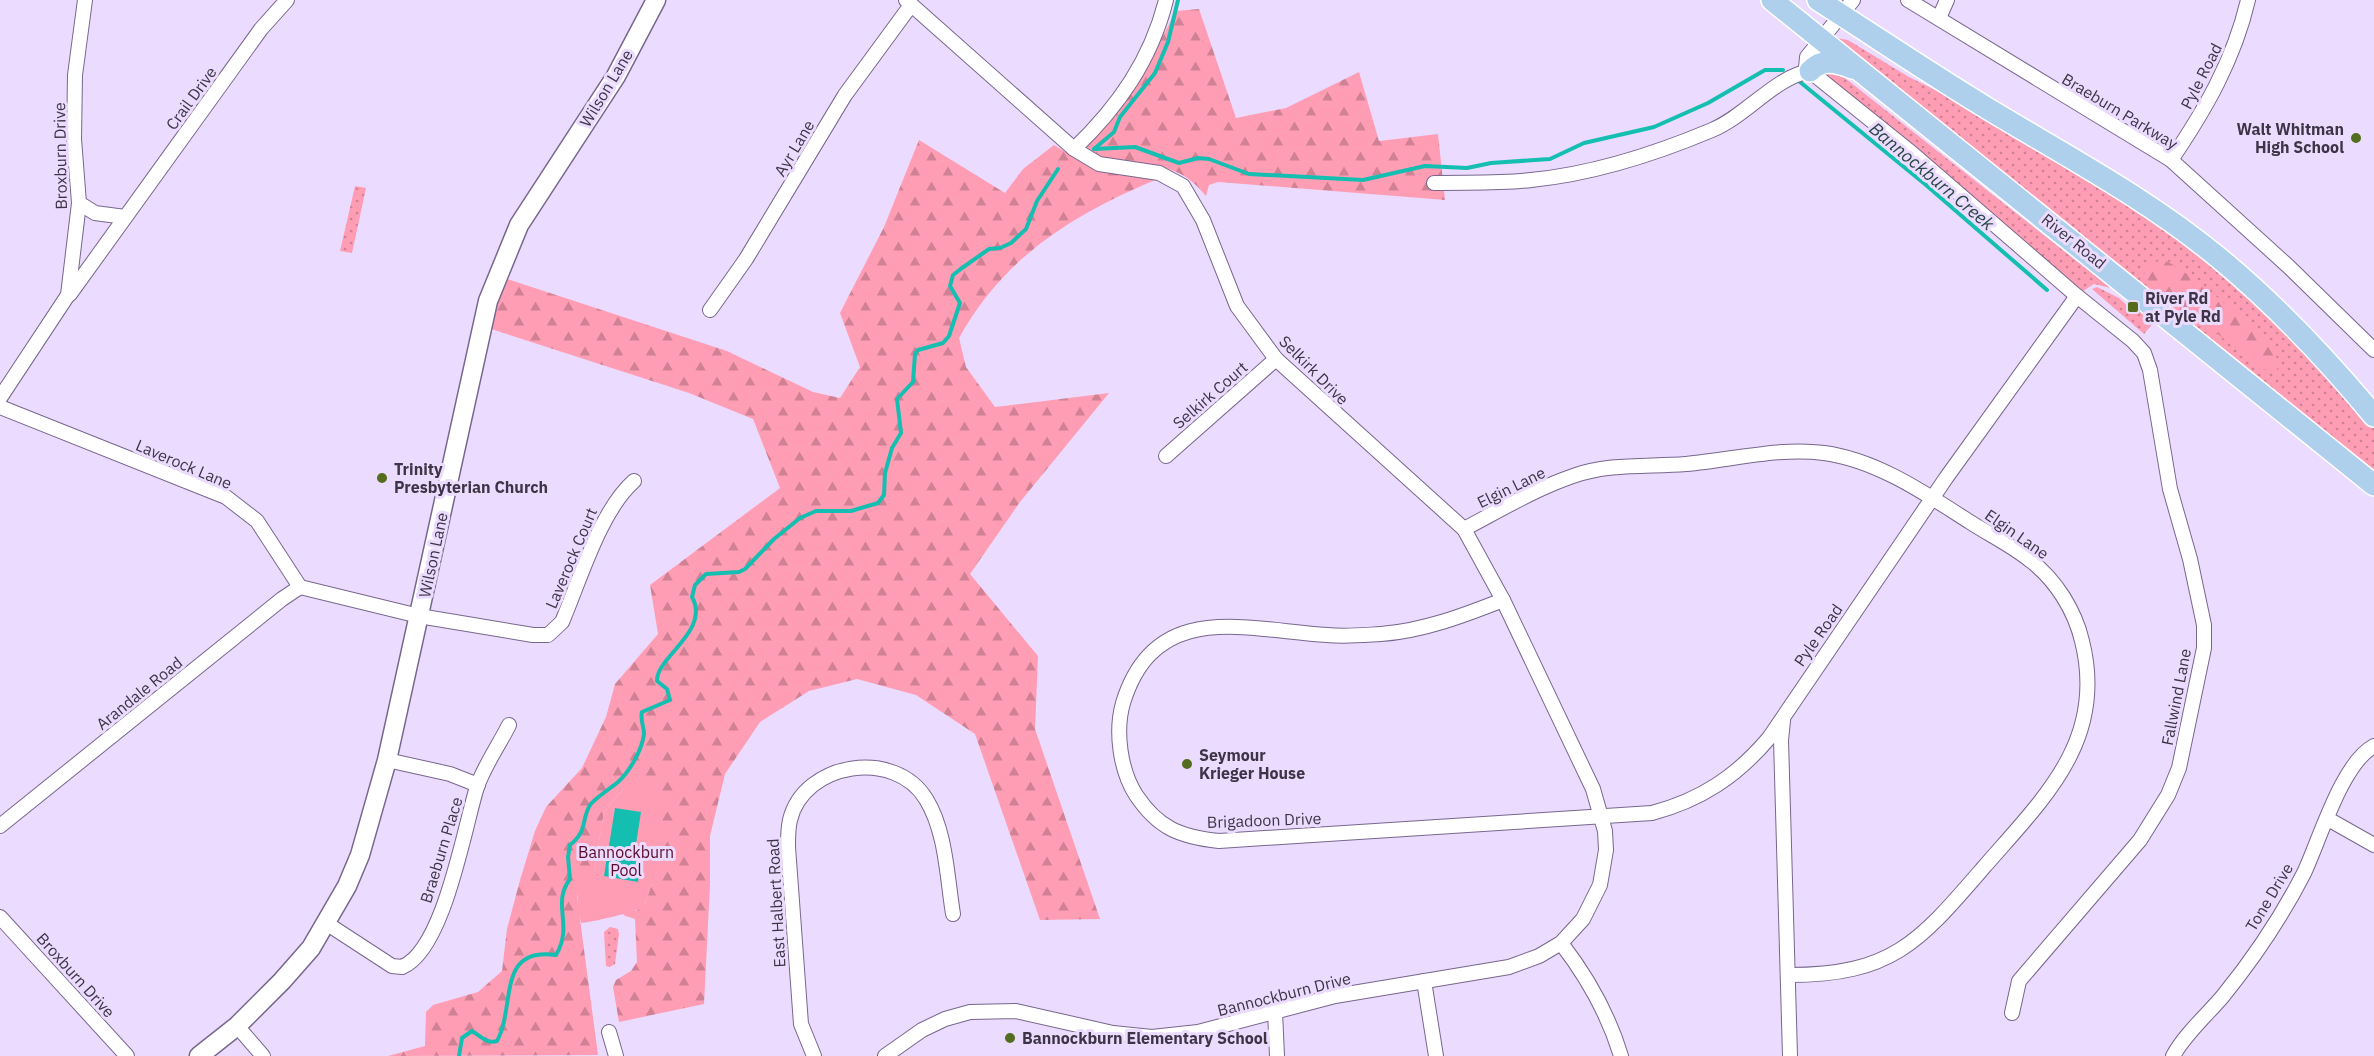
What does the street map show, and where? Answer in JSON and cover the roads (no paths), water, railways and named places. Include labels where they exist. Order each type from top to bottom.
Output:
[{"type":"main road","name":"Wilson Lane","points":[[200,1056],[237,1026],[282,981],[310,948],[347,886],[360,855],[387,760],[484,316],[497,276],[519,225],[616,76],[656,0]]},
{"type":"main road","name":"River Road","points":[[1772,0],[2374,485]]},
{"type":"main road","points":[[1818,0],[1844,4],[1935,77],[2147,204],[2209,250],[2281,311],[2324,356],[2374,416]]},
{"type":"main road","points":[[1810,71],[1819,64],[1828,62],[1861,71]]},
{"type":"street","name":"Broxburn Drive","points":[[0,398],[68,296],[79,203],[74,139],[75,75],[85,0]]},
{"type":"street","name":"Crail Drive","points":[[68,296],[261,29],[287,0]]},
{"type":"street","points":[[1074,149],[1102,122],[1147,56],[1166,0]]},
{"type":"street","name":"Braeburn Parkway","points":[[1908,0],[2170,160],[2288,266],[2374,350]]},
{"type":"street","points":[[1939,18],[1947,0]]},
{"type":"street","name":"Pyle Road","points":[[2170,160],[2216,90],[2235,44],[2248,0]]},
{"type":"street","name":"Selkirk Drive","points":[[908,2],[1074,149],[1099,164],[1159,173],[1183,186],[1203,220],[1237,306],[1276,359],[1464,529],[1503,600],[1593,789],[1602,818]]},
{"type":"street","name":"Ayr Lane","points":[[710,310],[746,259],[845,95],[908,2]]},
{"type":"street","points":[[1844,4],[1805,60],[1810,71],[1978,209],[2077,296]]},
{"type":"street","points":[[1434,183],[1531,180],[1591,170],[1645,155],[1715,129],[1792,76],[1810,71]]},
{"type":"street","points":[[79,203],[95,213],[125,217]]},
{"type":"street","name":"Pyle Road","points":[[1783,716],[1934,499],[1946,478],[2077,296]]},
{"type":"street","name":"Fallwind Lane","points":[[2012,1013],[2019,981],[2140,840],[2168,795],[2179,768],[2204,648],[2200,601],[2170,489],[2150,370],[2144,353],[2133,341],[2077,296]]},
{"type":"street","name":"Selkirk Court","points":[[1166,456],[1276,359]]},
{"type":"street","name":"Laverock Lane","points":[[0,407],[226,497],[256,521],[300,587]]},
{"type":"street","name":"Elgin Lane","points":[[1464,529],[1513,502],[1575,475],[1640,465],[1683,464],[1797,451],[1827,453],[1859,461],[1934,499],[2032,561],[2050,580],[2068,605],[2079,630],[2086,658],[2088,686],[2086,713],[2079,739],[2067,766],[2039,804],[1937,921],[1915,941],[1889,958],[1859,969],[1828,975],[1789,975]]},
{"type":"street","name":"Laverock Court","points":[[419,616],[533,635],[548,635],[562,622],[610,509],[622,491],[634,481]]},
{"type":"street","points":[[300,587],[419,616]]},
{"type":"street","name":"Arandale Road","points":[[0,826],[282,599],[300,587]]},
{"type":"street","name":"Brigadoon Drive","points":[[1503,600],[1453,619],[1384,634],[1329,636],[1225,625],[1189,630],[1160,645],[1144,661],[1130,683],[1119,717],[1120,751],[1133,790],[1150,816],[1178,833],[1194,838],[1219,840],[1602,818],[1653,813],[1679,806],[1727,780],[1754,756],[1783,716]]},
{"type":"street","points":[[1783,716],[1781,740],[1790,1056]]},
{"type":"street","points":[[387,760],[450,774],[478,785],[509,725]]},
{"type":"street","name":"Tone Drive","points":[[2173,1056],[2224,995],[2265,938],[2303,874],[2344,780],[2357,760],[2374,746]]},
{"type":"street","name":"East Halbert Road","points":[[814,1056],[801,1024],[788,847],[790,819],[804,796],[828,775],[855,766],[889,770],[911,783],[925,796],[937,818],[953,914]]},
{"type":"street","name":"Braeburn Place","points":[[326,923],[392,966],[402,967],[419,956],[447,897],[478,785]]},
{"type":"street","name":"Bannockburn Drive","points":[[885,1056],[922,1030],[970,1012],[1016,1011],[1113,1033],[1152,1037],[1198,1032],[1335,996],[1509,967],[1539,956],[1561,943],[1583,919],[1600,885],[1606,850],[1602,818]]},
{"type":"street","points":[[2328,819],[2374,845]]},
{"type":"street","name":"Broxburn Drive","points":[[0,917],[127,1056]]},
{"type":"street","points":[[1561,943],[1586,976],[1604,1009],[1621,1056]]},
{"type":"street","points":[[1424,981],[1436,1056]]},
{"type":"street","points":[[1275,1012],[1278,1056]]},
{"type":"street","points":[[237,1026],[263,1056]]},
{"type":"street","points":[[609,1032],[616,1056]]},
{"type":"waterway","points":[[1094,149],[1114,132],[1120,117],[1155,73],[1168,42],[1178,0]]},
{"type":"waterway","name":"Bannockburn Creek","points":[[1094,149],[1135,147],[1179,163],[1198,158],[1209,159],[1249,174],[1363,180],[1425,166],[1467,168],[1491,163],[1550,159],[1584,143],[1654,127],[1708,103],[1765,70],[1783,70]]},
{"type":"waterway","name":"Bannockburn Creek","points":[[1800,82],[1926,185],[2047,290]]},
{"type":"waterway","name":"Bannockburn Creek","points":[[459,1056],[462,1038],[472,1031],[487,1040],[497,1041],[503,1027],[511,982],[516,969],[524,960],[537,955],[556,955],[563,934],[562,897],[570,879],[568,857],[570,845],[582,830],[590,805],[618,782],[635,760],[644,734],[642,712],[670,700],[667,689],[657,681],[659,672],[689,632],[694,621],[696,609],[692,597],[695,585],[706,574],[739,572],[745,569],[774,539],[800,518],[816,511],[851,511],[878,503],[884,495],[885,473],[892,448],[901,433],[897,399],[913,382],[915,354],[918,350],[943,343],[949,336],[960,303],[950,286],[953,275],[989,249],[1000,248],[1011,243],[1026,229],[1037,201],[1058,169]]},
{"type":"place","name":"Walt Whitman High School","points":[[2356,138]]},
{"type":"place","name":"River Rd at Pyle Rd","points":[[2133,307]]},
{"type":"place","name":"Trinity Presbyterian Church","points":[[382,478]]},
{"type":"place","name":"Seymour Krieger House","points":[[1187,764]]},
{"type":"place","name":"Bannockburn Elementary School","points":[[1010,1038]]},
{"type":"park label","name":"Bannockburn Pool","points":[[626,861]]}]
